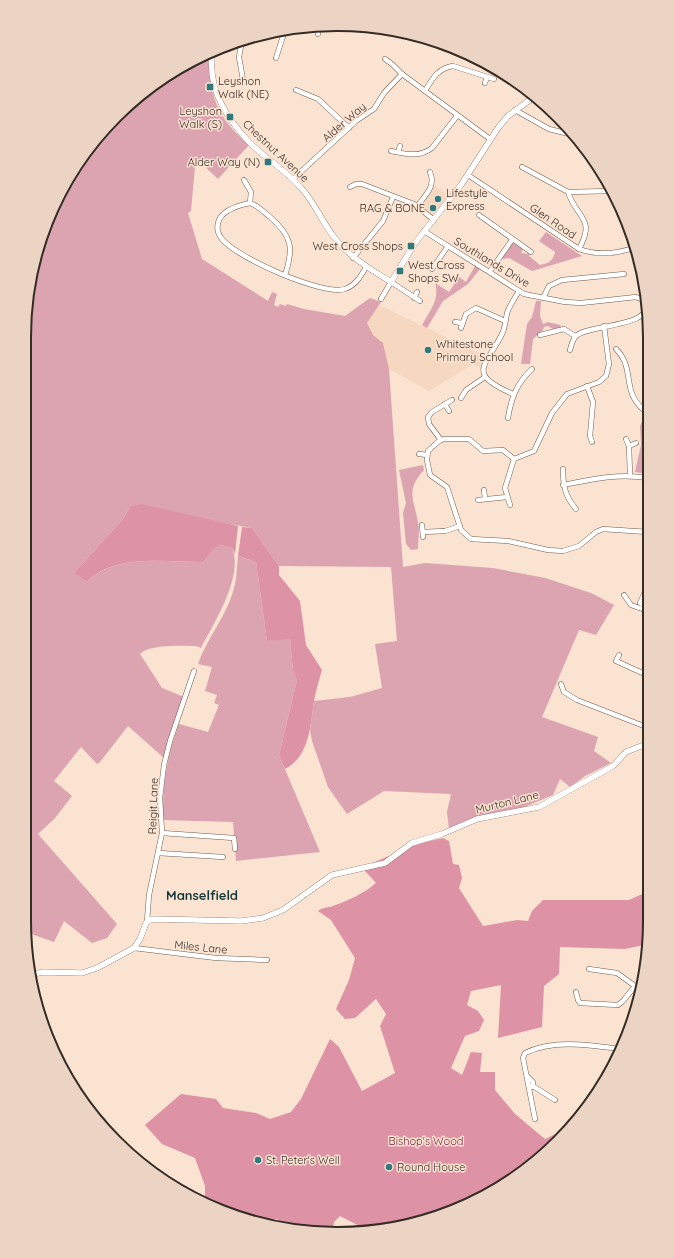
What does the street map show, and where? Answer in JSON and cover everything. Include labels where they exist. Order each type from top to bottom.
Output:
[{"type":"street","points":[[276,58],[281,52],[284,36]]},
{"type":"street","points":[[241,46],[239,57],[243,80]]},
{"type":"street","name":"Chestnut Avenue","points":[[211,58],[214,86],[228,118],[250,143],[293,179],[312,202],[334,238],[353,258],[391,282]]},
{"type":"street","points":[[385,59],[402,74],[457,116],[490,139]]},
{"type":"street","points":[[425,91],[435,76],[446,67],[453,66],[494,79]]},
{"type":"street","name":"Alder Way","points":[[293,179],[349,128],[374,109],[384,93],[402,74]]},
{"type":"street","points":[[485,83],[487,77]]},
{"type":"street","points":[[296,90],[318,99],[349,128]]},
{"type":"street","points":[[381,299],[424,231],[468,175],[502,122],[515,110],[530,100]]},
{"type":"street","points":[[515,110],[549,129],[565,133]]},
{"type":"street","points":[[391,151],[416,155],[426,152],[434,145],[457,116]]},
{"type":"street","points":[[398,152],[400,146]]},
{"type":"street","points":[[522,167],[568,192],[606,191]]},
{"type":"street","points":[[417,206],[433,184],[433,179],[430,172]]},
{"type":"street","name":"Glen Road","points":[[468,175],[579,249],[593,252],[615,253],[630,249]]},
{"type":"street","points":[[244,180],[250,192],[250,203]]},
{"type":"street","points":[[350,187],[356,184],[362,184],[393,196],[417,206],[434,220]]},
{"type":"street","points":[[568,192],[573,204],[586,221],[586,233],[579,249]]},
{"type":"street","points":[[353,258],[383,221],[393,196]]},
{"type":"street","points":[[250,203],[232,208],[221,216],[217,224],[218,234],[225,242],[263,266],[320,287],[337,290],[352,285],[357,281],[366,267]]},
{"type":"street","points":[[250,203],[278,223],[287,236],[291,250],[285,275]]},
{"type":"street","points":[[479,215],[512,240],[531,252]]},
{"type":"street","name":"Southlands Drive","points":[[424,231],[490,271],[518,291],[543,298],[580,303],[640,297]]},
{"type":"street","points":[[490,271],[512,240]]},
{"type":"street","points":[[432,269],[448,246]]},
{"type":"street","points":[[543,298],[549,286],[562,280],[624,274]]},
{"type":"street","points":[[391,282],[420,301]]},
{"type":"street","points":[[513,394],[493,385],[485,377],[483,369],[485,362],[503,331],[510,306],[518,291]]},
{"type":"street","points":[[414,298],[417,292]]},
{"type":"street","points":[[455,322],[462,325],[466,314],[476,308],[505,321]]},
{"type":"street","points":[[575,336],[587,329],[640,318],[642,316]]},
{"type":"street","points":[[510,505],[505,488],[514,460],[534,451],[552,413],[567,394],[599,382],[607,373],[609,364],[604,326]]},
{"type":"street","points":[[540,335],[548,329],[564,329],[575,336]]},
{"type":"street","points":[[570,350],[574,345],[575,336]]},
{"type":"street","points":[[616,349],[623,362],[632,396],[643,408]]},
{"type":"street","points":[[508,418],[513,394],[524,373],[532,369]]},
{"type":"street","points":[[461,398],[466,390],[485,377]]},
{"type":"street","points":[[587,386],[593,402],[590,436],[592,442]]},
{"type":"street","points":[[441,440],[429,424],[428,418],[430,413],[452,400]]},
{"type":"street","points":[[445,404],[449,411]]},
{"type":"street","points":[[504,407],[509,408]]},
{"type":"street","points":[[514,460],[501,449],[483,450],[469,439],[441,440],[430,448],[427,455],[430,475],[449,489],[460,526],[464,534],[469,537],[483,540],[508,541],[548,550],[563,551],[579,546],[603,528],[643,532]]},
{"type":"street","points":[[626,439],[629,446],[630,475]]},
{"type":"street","points":[[629,446],[636,443]]},
{"type":"street","points":[[419,454],[427,455]]},
{"type":"street","points":[[563,469],[563,485],[566,495],[576,509]]},
{"type":"street","points":[[563,485],[597,478],[630,475],[643,477]]},
{"type":"street","points":[[484,490],[485,498]]},
{"type":"street","points":[[478,500],[485,498],[507,497]]},
{"type":"street","points":[[422,525],[423,535],[445,531],[460,526]]},
{"type":"street","points":[[624,595],[628,603],[643,606]]},
{"type":"street","points":[[638,605],[643,595]]},
{"type":"street","points":[[638,605],[643,608]]},
{"type":"street","points":[[614,666],[619,655]]},
{"type":"street","points":[[616,661],[643,674]]},
{"type":"street","name":"Reigit Lane","points":[[147,921],[149,895],[162,833],[160,798],[164,765],[170,741],[194,671]]},
{"type":"street","points":[[561,684],[564,692],[577,700],[643,726]]},
{"type":"street","name":"Murton Lane","points":[[147,921],[153,918],[241,921],[263,918],[292,905],[332,875],[385,863],[412,843],[442,834],[477,819],[539,807],[613,766],[626,752],[643,745]]},
{"type":"street","points":[[162,833],[234,838],[235,848]]},
{"type":"street","points":[[158,853],[223,857]]},
{"type":"street","points":[[36,973],[44,972],[82,973],[113,960],[134,948],[140,939],[147,921]]},
{"type":"street","name":"Miles Lane","points":[[134,948],[216,958],[267,960]]},
{"type":"street","points":[[576,992],[580,1003],[615,1005],[623,1002],[635,986],[617,973],[589,969]]},
{"type":"street","points":[[535,1119],[523,1058],[525,1053],[541,1047],[590,1045],[615,1048]]},
{"type":"street","points":[[527,1076],[532,1079],[533,1086],[555,1100]]},
{"type":"street","points":[[529,1090],[533,1086]]},
{"type":"shaded area","points":[[208,60],[213,94],[217,105],[229,125],[249,145],[218,179],[197,159],[191,211],[188,213],[202,259],[268,301],[272,292],[277,294],[274,305],[278,307],[280,304],[286,306],[287,304],[304,309],[345,316],[370,298],[381,302],[367,323],[373,335],[383,343],[389,369],[403,567],[425,563],[493,568],[545,578],[591,593],[614,605],[596,635],[579,630],[542,717],[598,737],[594,751],[611,763],[585,776],[570,787],[560,779],[553,795],[524,807],[449,829],[447,812],[451,794],[384,791],[347,814],[328,787],[312,741],[310,730],[314,701],[350,697],[382,688],[375,644],[397,641],[391,567],[279,566],[252,528],[130,507],[123,519],[74,573],[87,582],[99,573],[126,563],[142,561],[203,562],[214,549],[221,545],[232,548],[235,559],[234,572],[231,585],[220,613],[201,648],[196,646],[166,646],[151,649],[140,654],[162,688],[184,697],[164,758],[128,726],[100,762],[97,764],[81,747],[54,781],[72,796],[55,818],[38,834],[117,924],[107,938],[92,943],[64,921],[54,942],[32,934],[31,921],[31,337],[37,277],[41,258],[54,220],[72,184],[94,151],[107,135],[135,107],[151,94],[184,72]]},
{"type":"shaded area","points":[[434,185],[451,197],[433,217],[420,205]]},
{"type":"shaded area","points":[[546,232],[582,256],[532,271],[509,258],[502,259],[510,245],[514,243],[523,249],[521,253],[530,254],[529,256],[540,265],[552,260],[555,252],[539,241]]},
{"type":"shaded area","points":[[475,266],[480,269],[468,284],[443,301],[427,328],[422,325],[435,300],[435,283],[449,292],[459,277],[466,282]]},
{"type":"shaded area","points":[[536,301],[541,301],[540,316],[543,324],[548,322],[560,325],[561,327],[553,329],[548,326],[544,327],[543,330],[533,339],[530,364],[521,364],[527,324],[532,317]]},
{"type":"shaded area","name":"Whitestone Primary School","points":[[379,305],[485,356],[481,369],[473,364],[429,391],[389,369],[383,343],[373,335],[367,323]]},
{"type":"shaded area","points":[[643,419],[643,473],[635,472],[641,445],[640,426]]},
{"type":"shaded area","points":[[423,465],[424,470],[414,484],[412,495],[419,526],[418,549],[411,550],[406,544],[403,513],[406,503],[399,470]]},
{"type":"shaded area","points":[[238,556],[256,562],[267,641],[290,638],[293,671],[297,680],[279,755],[320,852],[236,861],[233,822],[163,820],[163,795],[168,759],[179,724],[208,732],[219,705],[214,703],[217,695],[205,691],[212,667],[198,664],[232,595],[236,581]]},
{"type":"green space","points":[[141,504],[238,526],[235,554],[232,548],[221,545],[214,549],[203,562],[141,561],[126,563],[111,567],[98,573],[87,582],[74,573],[123,519],[130,507]]},
{"type":"green space","points":[[242,527],[252,528],[279,566],[279,575],[300,601],[306,645],[322,670],[307,740],[300,756],[285,769],[279,755],[297,680],[293,671],[290,639],[267,641],[256,562],[238,556]]},
{"type":"green space","name":"Bishop's Wood","points":[[443,838],[449,841],[453,864],[459,865],[462,878],[459,888],[483,926],[517,920],[528,921],[532,911],[543,900],[629,900],[643,894],[642,946],[625,949],[560,947],[559,974],[544,986],[542,1027],[498,1038],[501,985],[471,991],[467,1005],[478,1011],[484,1020],[479,1031],[465,1036],[451,1068],[462,1075],[471,1052],[482,1053],[480,1072],[495,1072],[495,1090],[515,1114],[545,1139],[556,1134],[523,1164],[490,1186],[454,1204],[416,1217],[397,1221],[359,1226],[340,1216],[334,1222],[333,1227],[297,1224],[279,1221],[277,1219],[272,1220],[258,1217],[220,1204],[205,1196],[205,1186],[195,1158],[162,1144],[145,1125],[181,1094],[216,1099],[223,1108],[256,1113],[270,1119],[291,1112],[301,1099],[330,1039],[339,1047],[362,1091],[395,1073],[380,1026],[386,1014],[376,999],[355,1018],[345,1019],[336,1009],[349,980],[355,958],[331,920],[318,911],[356,896],[376,883],[365,871],[365,866],[420,843]]},
{"type":"place","name":"Leyshon Walk (NE)","points":[[210,87]]},
{"type":"place","name":"Leyshon Walk (S)","points":[[230,117]]},
{"type":"place","name":"Alder Way (N)","points":[[268,162]]},
{"type":"place","name":"Lifestyle Express","points":[[438,199]]},
{"type":"place","name":"RAG & BONE","points":[[433,208]]},
{"type":"place","name":"West Cross Shops","points":[[411,246]]},
{"type":"place","name":"West Cross Shops SW","points":[[400,271]]},
{"type":"place","name":"Whitestone Primary School","points":[[428,350]]},
{"type":"place","name":"St. Peter's Well","points":[[258,1160]]},
{"type":"place","name":"Round House","points":[[389,1167]]},
{"type":"district","name":"Manselfield","points":[[202,895]]}]
